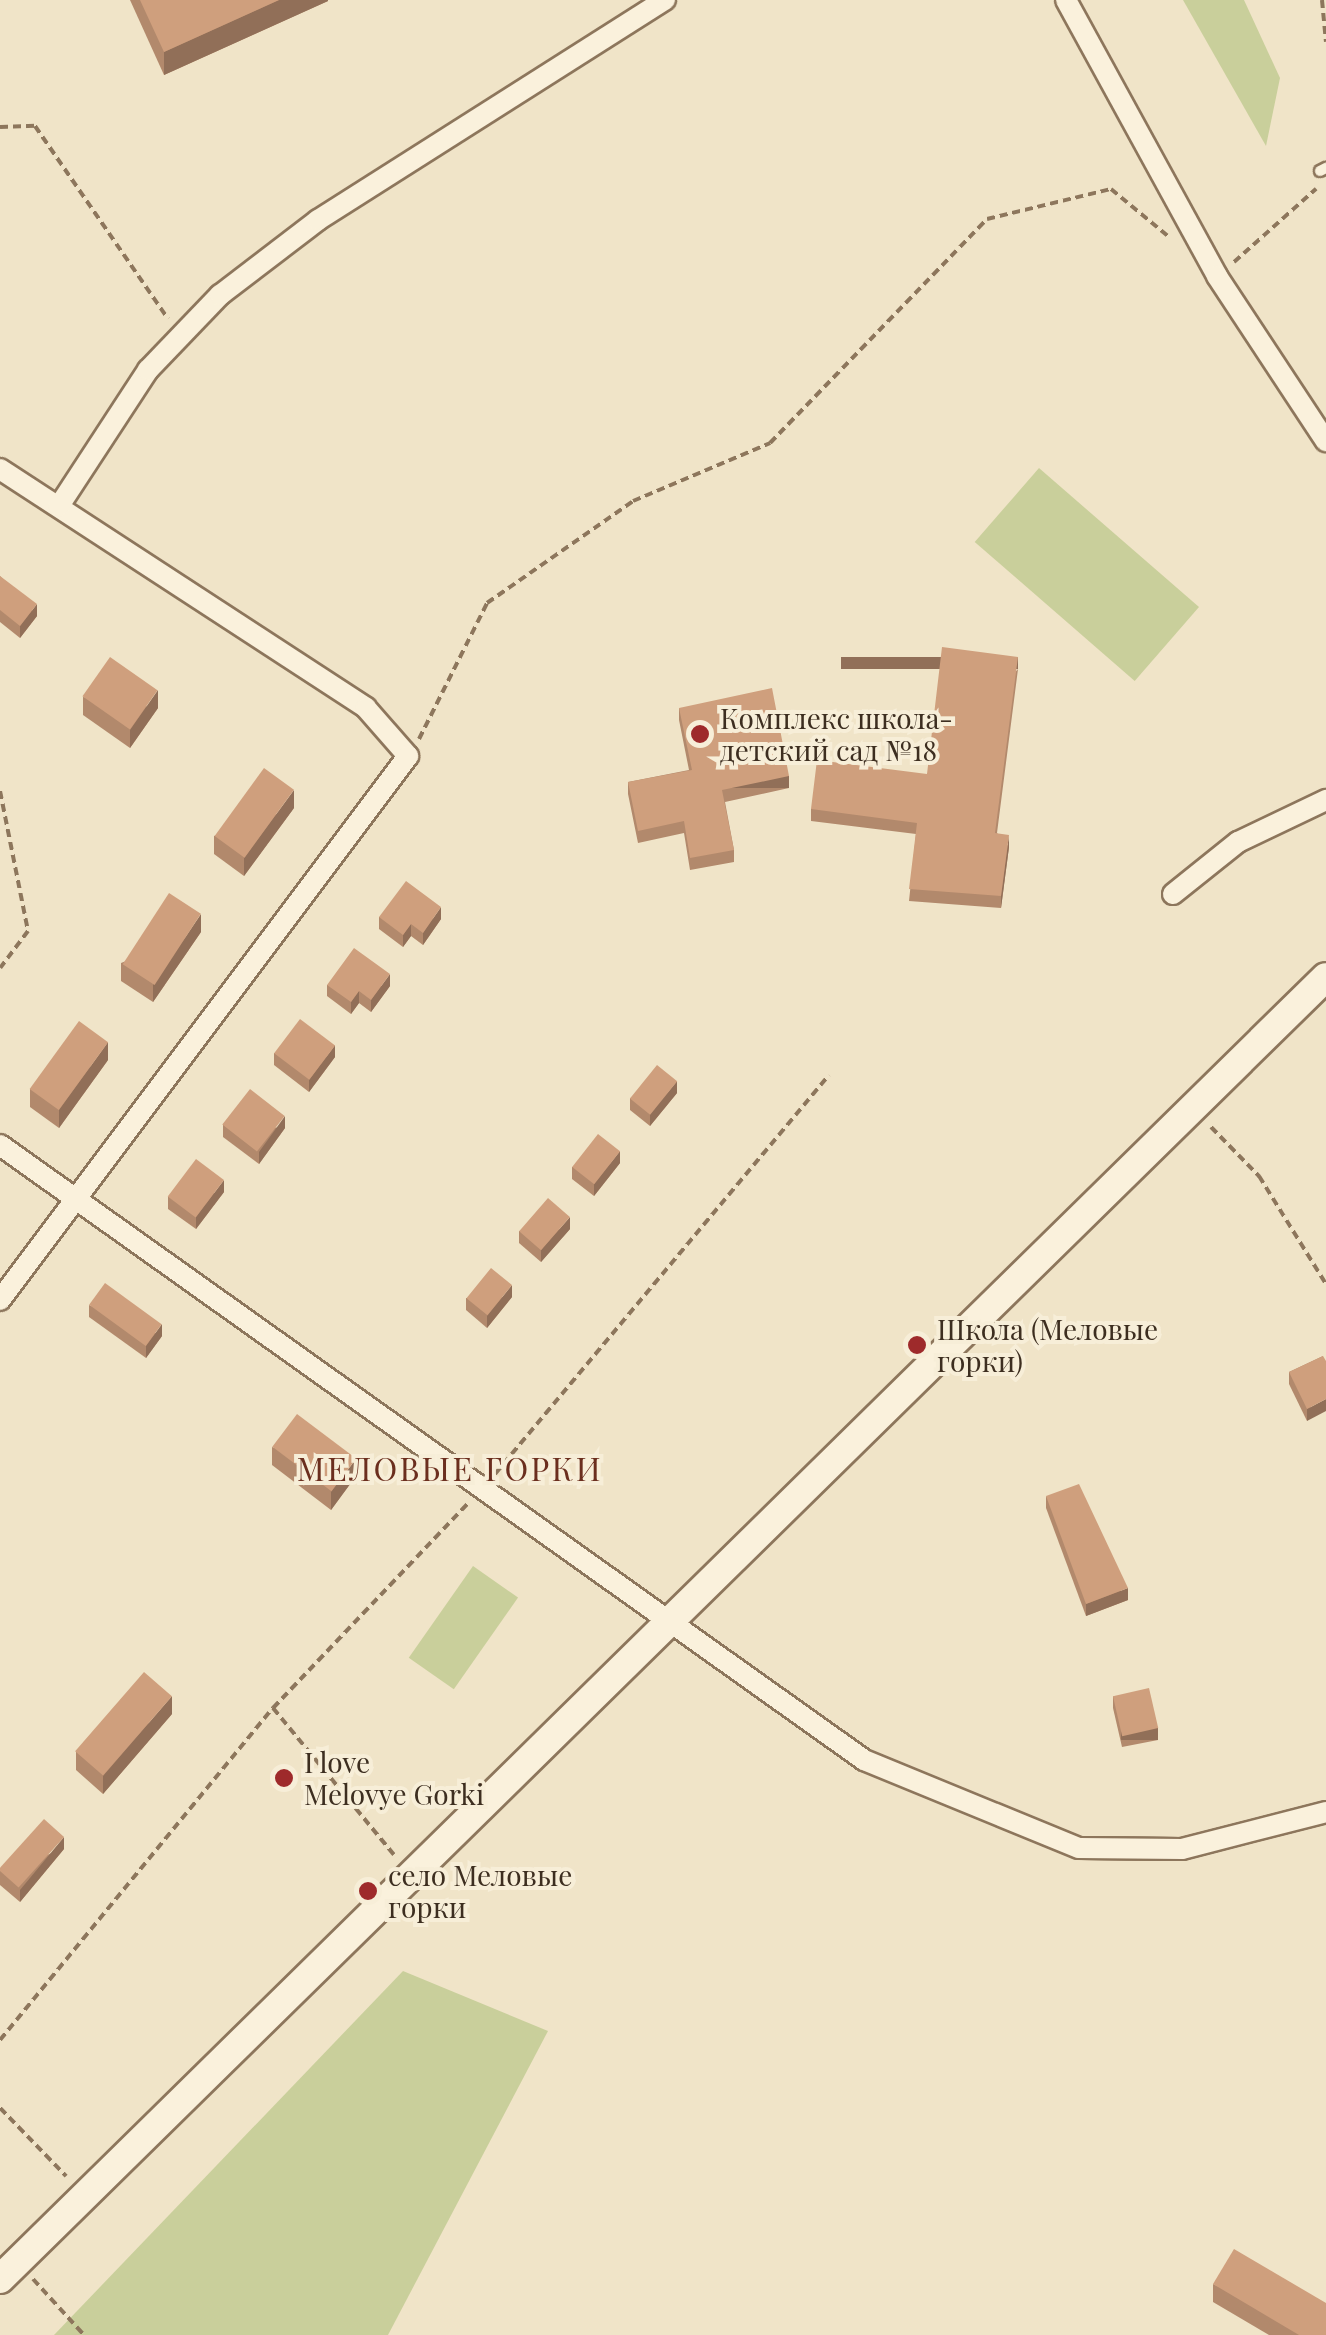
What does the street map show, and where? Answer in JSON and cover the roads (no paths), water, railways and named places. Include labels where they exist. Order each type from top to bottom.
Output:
[{"type":"street","points":[[60,506],[181,334],[318,220],[665,0]]},
{"type":"street","points":[[1066,0],[1217,276],[1326,441]]},
{"type":"street","points":[[0,469],[366,708],[408,756],[80,1203],[0,1300]]},
{"type":"street","points":[[1173,894],[1238,842],[1326,800]]},
{"type":"street","points":[[9,2270],[413,1878],[661,1623],[1194,1110],[1326,977]]},
{"type":"street","points":[[0,1145],[483,1488],[661,1623],[864,1760],[1079,1848],[1182,1849],[1326,1812]]},
{"type":"place","name":"Комплекс школа- детский сад №18","points":[[700,734]]},
{"type":"place","name":"Школа (Меловые горки)","points":[[917,1345]]},
{"type":"place","name":"I love Melovye Gorki","points":[[284,1778]]},
{"type":"place","name":"село Меловые горки","points":[[368,1891]]},
{"type":"district","name":"МЕЛОВЫЕ ГОРКИ","points":[[450,1468]]}]
